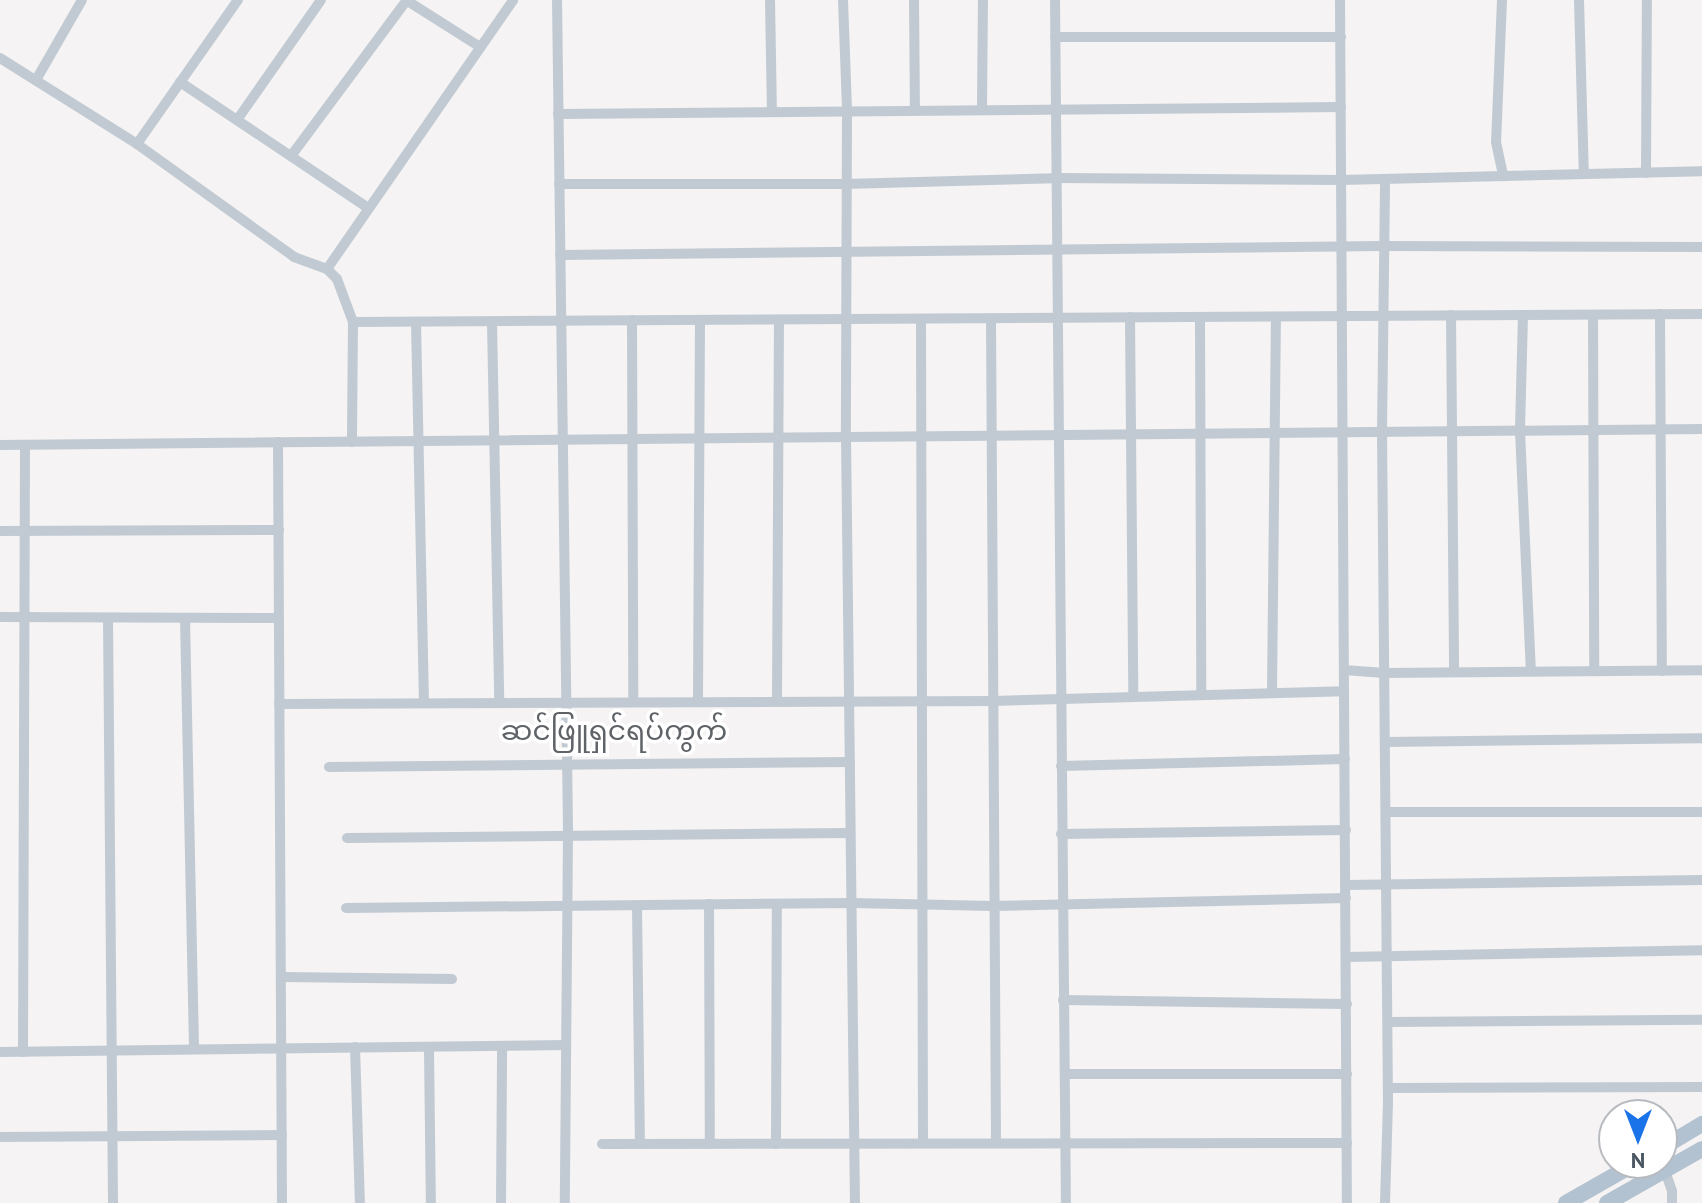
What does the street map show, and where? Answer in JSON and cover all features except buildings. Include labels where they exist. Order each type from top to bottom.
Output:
[{"type":"main road","points":[[1678,1138],[1702,1124]]},
{"type":"main road","points":[[1678,1160],[1702,1149]]},
{"type":"main road","points":[[1566,1203],[1608,1179]]},
{"type":"main road","points":[[1607,1203],[1644,1179]]},
{"type":"street","points":[[137,144],[238,0]]},
{"type":"street","points":[[237,120],[321,0]]},
{"type":"street","points":[[291,156],[407,0],[480,47]]},
{"type":"street","points":[[327,269],[513,0]]},
{"type":"street","points":[[557,0],[568,834],[565,1203]]},
{"type":"street","points":[[770,0],[772,111]]},
{"type":"street","points":[[843,0],[847,110],[845,320],[855,1203]]},
{"type":"street","points":[[914,0],[915,109]]},
{"type":"street","points":[[982,108],[983,0]]},
{"type":"street","points":[[1055,0],[1056,435],[1066,1203]]},
{"type":"street","points":[[1340,0],[1347,1203]]},
{"type":"street","points":[[1502,0],[1496,142],[1503,176]]},
{"type":"street","points":[[1579,0],[1584,174]]},
{"type":"street","points":[[1646,173],[1647,0]]},
{"type":"street","points":[[36,80],[77,2]]},
{"type":"street","points":[[1055,37],[1341,37]]},
{"type":"street","points":[[0,58],[137,144],[294,257],[327,269],[337,279],[353,322],[352,442]]},
{"type":"street","points":[[180,82],[368,208]]},
{"type":"street","points":[[558,114],[1055,107],[1341,107]]},
{"type":"street","points":[[559,184],[845,184],[1055,178],[1341,180],[1702,171]]},
{"type":"street","points":[[1385,179],[1382,246],[1386,318],[1382,432],[1388,1022],[1385,1203]]},
{"type":"street","points":[[560,255],[1382,246],[1702,247]]},
{"type":"street","points":[[1660,314],[1662,671]]},
{"type":"street","points":[[353,322],[991,321],[1056,317],[1342,319],[1451,315],[1702,314]]},
{"type":"street","points":[[1451,315],[1454,672]]},
{"type":"street","points":[[1523,315],[1520,431],[1531,671]]},
{"type":"street","points":[[1593,315],[1594,671]]},
{"type":"street","points":[[1130,317],[1133,696]]},
{"type":"street","points":[[1200,318],[1203,434],[1201,694]]},
{"type":"street","points":[[1272,693],[1276,318]]},
{"type":"street","points":[[921,319],[919,698],[923,1143]]},
{"type":"street","points":[[632,320],[633,701]]},
{"type":"street","points":[[698,700],[700,320]]},
{"type":"street","points":[[777,700],[779,320]]},
{"type":"street","points":[[991,321],[989,438],[996,1143]]},
{"type":"street","points":[[416,322],[424,703]]},
{"type":"street","points":[[492,322],[499,702]]},
{"type":"street","points":[[0,445],[1702,429]]},
{"type":"street","points":[[278,442],[282,1203]]},
{"type":"street","points":[[23,1052],[25,445]]},
{"type":"street","points":[[0,531],[279,530]]},
{"type":"street","points":[[0,617],[279,618]]},
{"type":"street","points":[[108,618],[113,1203]]},
{"type":"street","points":[[185,618],[194,1049]]},
{"type":"street","points":[[1344,670],[1385,673],[1702,670]]},
{"type":"street","points":[[279,704],[919,698],[992,701],[1344,691]]},
{"type":"street","points":[[1386,742],[1702,738]]},
{"type":"street","points":[[1061,766],[1345,759]]},
{"type":"street","points":[[329,767],[850,762]]},
{"type":"street","points":[[1386,812],[1702,812]]},
{"type":"street","points":[[1061,834],[1346,830]]},
{"type":"street","points":[[347,838],[850,833]]},
{"type":"street","points":[[1346,885],[1702,880]]},
{"type":"street","points":[[346,908],[853,903],[994,906],[1062,902],[1346,898]]},
{"type":"street","points":[[709,904],[710,1144]]},
{"type":"street","points":[[776,1144],[777,904]]},
{"type":"street","points":[[637,906],[640,1144]]},
{"type":"street","points":[[1347,957],[1702,950]]},
{"type":"street","points":[[281,977],[452,979]]},
{"type":"street","points":[[1063,1000],[1347,1004]]},
{"type":"street","points":[[1388,1022],[1702,1020]]},
{"type":"street","points":[[0,1052],[281,1047],[429,1050],[566,1045]]},
{"type":"street","points":[[355,1047],[360,1203]]},
{"type":"street","points":[[501,1203],[502,1047]]},
{"type":"street","points":[[429,1050],[431,1203]]},
{"type":"street","points":[[1065,1074],[1347,1074]]},
{"type":"street","points":[[1388,1088],[1702,1087]]},
{"type":"street","points":[[0,1137],[282,1135]]},
{"type":"street","points":[[602,1144],[1347,1143]]},
{"type":"street","points":[[1667,1179],[1672,1203]]},
{"type":"district","name":"ဆင်ဖြူရှင်ရပ်ကွက်","points":[[614,730]]}]
